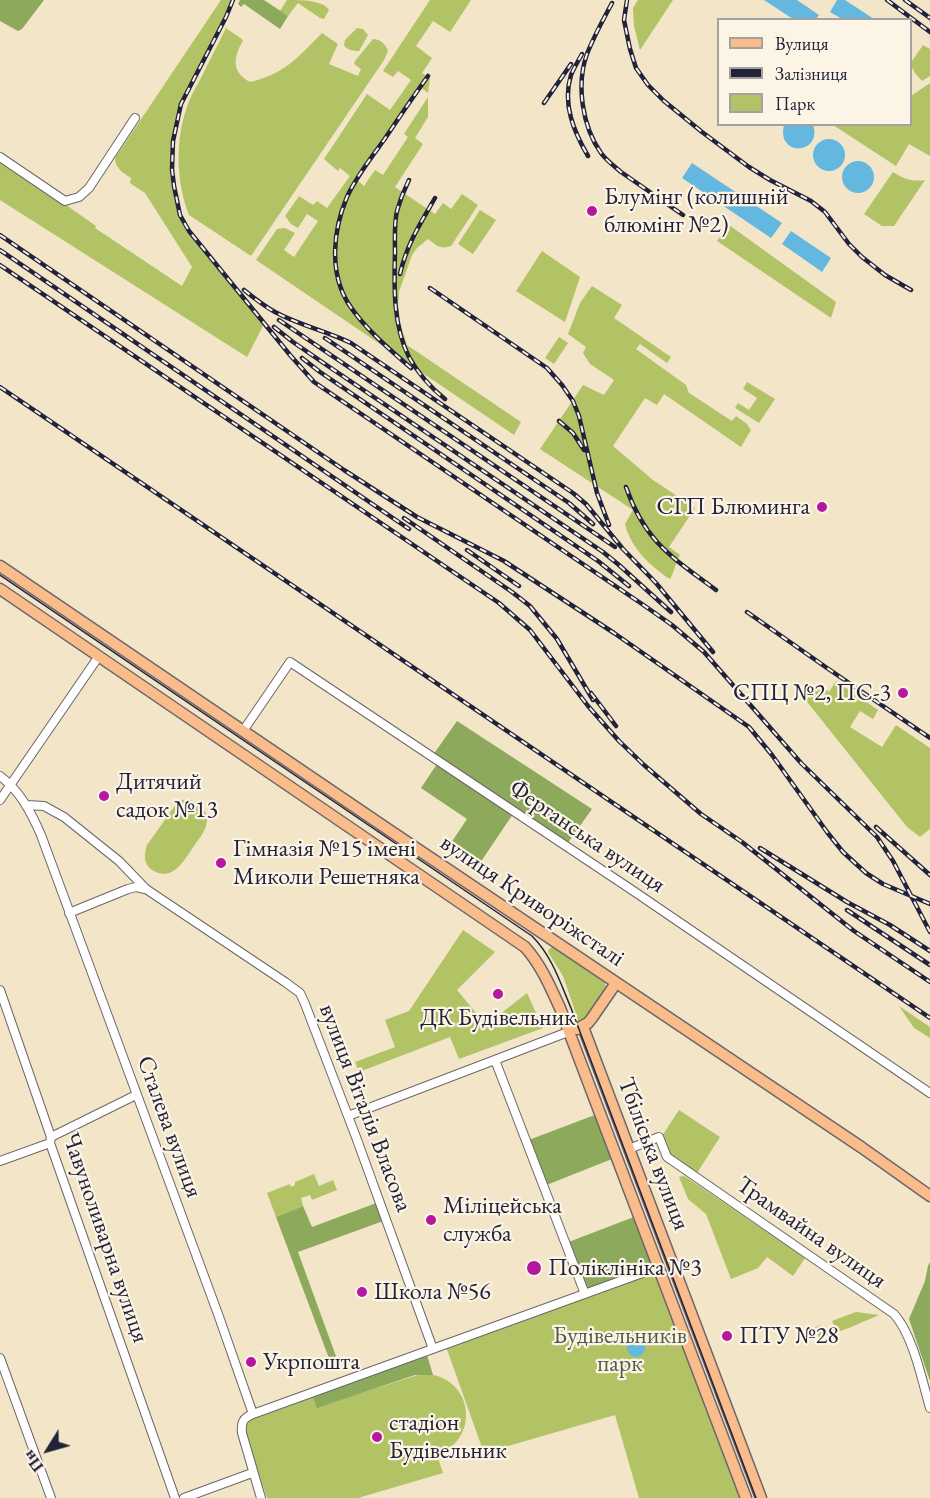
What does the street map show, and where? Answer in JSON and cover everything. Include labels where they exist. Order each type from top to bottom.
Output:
[{"type":"main road","name":"вулиця Криворіжсталі","points":[[0,566],[861,1147],[930,1196]]},
{"type":"main road","name":"вулиця Криворіжсталі","points":[[0,589],[525,947],[546,978],[568,1032]]},
{"type":"main road","points":[[99,656],[110,640]]},
{"type":"main road","points":[[568,1032],[583,1027],[592,1018],[616,983]]},
{"type":"main road","name":"Тбіліська вулиця","points":[[583,1027],[761,1498]]},
{"type":"main road","name":"Тбіліська вулиця","points":[[568,1032],[746,1498]]},
{"type":"street","points":[[0,157],[64,201],[72,200],[92,184],[135,118]]},
{"type":"street","points":[[0,800],[99,656]]},
{"type":"street","name":"Ферганська вулиця","points":[[243,731],[290,662],[632,890],[930,1093]]},
{"type":"street","name":"Сталева вулиця","points":[[0,776],[11,784],[27,805],[41,835],[253,1414]]},
{"type":"street","name":"вулиця Віталія Власова","points":[[27,805],[44,806],[64,817],[119,861],[146,889],[300,993],[348,1116],[433,1349]]},
{"type":"street","points":[[69,913],[128,889],[136,887],[146,889]]},
{"type":"street","name":"Чавуноливарна вулиця","points":[[0,990],[175,1498]]},
{"type":"street","points":[[348,1116],[568,1032]]},
{"type":"street","points":[[495,1060],[585,1294]]},
{"type":"street","points":[[0,1161],[50,1140],[136,1095]]},
{"type":"street","name":"Трамвайна вулиця","points":[[629,1149],[659,1137],[667,1157],[894,1314],[907,1334],[930,1408]]},
{"type":"street","points":[[261,1498],[242,1433],[241,1426],[245,1417],[658,1267]]},
{"type":"street","points":[[0,1358],[51,1498]]},
{"type":"street","points":[[184,1498],[252,1473]]},
{"type":"green space","points":[[0,0],[44,0],[18,31],[0,21]]},
{"type":"green space","points":[[221,0],[233,0],[181,104],[173,141],[172,169],[180,215],[189,230],[264,324],[247,357],[0,200],[0,157],[65,201],[69,207],[96,226],[95,228],[182,286],[192,267],[145,193],[130,183],[131,178],[118,168],[115,158]]},
{"type":"green space","points":[[240,0],[264,0],[288,16],[280,29],[244,4],[241,7],[238,4]]},
{"type":"green space","points":[[287,0],[317,2],[329,10],[324,19],[298,3],[288,16],[280,11]]},
{"type":"green space","points":[[430,0],[471,0],[450,32],[433,21],[416,46],[432,58],[422,73],[430,78],[428,93],[420,87],[357,180],[364,186],[375,170],[383,175],[408,137],[404,134],[428,97],[428,117],[415,138],[423,144],[395,187],[435,214],[443,203],[451,209],[462,194],[478,205],[451,246],[441,247],[428,239],[412,255],[399,292],[400,323],[407,345],[521,422],[514,435],[256,260],[277,229],[285,228],[295,233],[284,250],[294,257],[318,221],[307,214],[298,228],[291,224],[285,216],[299,196],[313,205],[317,201],[327,208],[350,176],[340,168],[338,171],[324,159],[367,94],[390,110],[411,80],[398,71],[393,77],[383,71]]},
{"type":"green space","points":[[638,0],[673,0],[640,50],[634,26],[633,8]]},
{"type":"green space","points":[[226,28],[243,40],[237,52],[236,63],[239,73],[250,82],[282,69],[322,33],[338,44],[329,64],[358,76],[361,69],[354,64],[355,61],[373,39],[382,42],[388,51],[251,256],[189,215],[179,175],[180,133],[187,107]]},
{"type":"green space","points":[[357,28],[363,29],[368,35],[359,51],[348,49],[344,45],[345,40]]},
{"type":"green space","points":[[923,45],[930,49],[930,76],[922,81],[912,68],[912,61]]},
{"type":"green space","points":[[930,83],[930,156],[909,144],[896,166],[835,126],[912,126],[912,95]]},
{"type":"green space","points":[[893,172],[916,181],[925,180],[894,226],[882,226],[864,214]]},
{"type":"green space","points":[[480,210],[496,220],[473,254],[458,244]]},
{"type":"green space","points":[[729,225],[836,302],[831,318],[717,241]]},
{"type":"green space","points":[[542,251],[580,277],[565,322],[516,291]]},
{"type":"green space","points":[[592,286],[622,305],[614,318],[671,357],[667,363],[640,344],[636,349],[686,385],[689,393],[732,421],[736,416],[751,430],[741,447],[664,394],[657,405],[645,398],[613,446],[653,480],[695,508],[669,547],[680,555],[670,579],[656,569],[631,541],[625,524],[633,510],[540,449],[583,385],[604,395],[614,380],[590,364],[583,353],[586,347],[568,334],[580,303]]},
{"type":"green space","points":[[559,337],[568,343],[554,364],[545,358]]},
{"type":"green space","points":[[747,382],[775,399],[759,423],[735,408],[738,403],[749,410],[757,398],[743,389]]},
{"type":"green space","points":[[836,681],[878,710],[873,719],[860,711],[850,727],[882,747],[896,725],[930,748],[930,829],[920,837],[907,827],[804,698],[818,683],[829,692]]},
{"type":"green space","points":[[457,721],[592,809],[567,844],[433,755]]},
{"type":"green space","points":[[437,764],[513,814],[480,863],[451,843],[467,819],[421,788]]},
{"type":"green space","points":[[182,800],[193,801],[202,807],[206,815],[206,826],[177,868],[166,874],[159,873],[149,868],[146,862],[147,845],[174,807]]},
{"type":"green space","points":[[463,930],[495,952],[457,990],[486,1025],[527,993],[543,1028],[459,1059],[450,1037],[359,1072],[355,1062],[395,1047],[385,1020],[409,1011]]},
{"type":"green space","points":[[552,947],[604,980],[606,987],[584,1021],[579,1023],[563,976],[548,952]]},
{"type":"green space","points":[[899,1006],[930,1027],[930,1038],[914,1028]]},
{"type":"green space","points":[[679,1110],[720,1137],[697,1173],[669,1154],[662,1136]]},
{"type":"green space","points":[[600,1113],[617,1157],[544,1186],[526,1141]]},
{"type":"green space","points":[[314,1174],[319,1186],[333,1180],[337,1190],[312,1200],[310,1195],[301,1198],[303,1206],[276,1217],[267,1193],[290,1184],[291,1187],[295,1185],[295,1182]]},
{"type":"green space","points":[[683,1176],[805,1258],[793,1276],[767,1257],[758,1268],[731,1279],[706,1214],[688,1199],[679,1177]]},
{"type":"green space","points":[[379,1202],[386,1220],[298,1252],[337,1359],[330,1361],[276,1217],[303,1206],[312,1227]]},
{"type":"green space","points":[[639,1215],[659,1267],[585,1294],[566,1243]]},
{"type":"green space","points":[[930,1262],[930,1381],[909,1319],[925,1281]]},
{"type":"green space","name":"Будівельників парк","points":[[659,1267],[746,1498],[639,1498],[615,1415],[484,1453],[445,1344]]},
{"type":"green space","points":[[856,1312],[879,1315],[819,1338],[815,1327],[821,1325],[824,1333],[831,1333],[835,1327],[832,1321]]},
{"type":"green space","points":[[427,1355],[433,1375],[415,1375],[317,1408],[312,1395]]},
{"type":"green space","name":"стадіон Будівельник","points":[[421,1374],[438,1376],[451,1383],[460,1394],[465,1407],[466,1421],[461,1434],[452,1446],[437,1455],[443,1473],[358,1498],[267,1498],[244,1430],[247,1420],[312,1395],[317,1407]]},
{"type":"water","points":[[764,0],[797,0],[819,15],[817,18],[791,18]]},
{"type":"water","points":[[837,0],[845,0],[872,18],[840,18],[830,12]]},
{"type":"water","points":[[784,126],[813,126],[812,142],[806,146],[792,147],[783,136]]},
{"type":"water","points":[[829,139],[840,144],[845,155],[840,166],[829,171],[818,166],[813,155],[818,144]]},
{"type":"water","points":[[858,161],[869,166],[874,177],[869,188],[858,193],[847,188],[842,177],[847,166]]},
{"type":"water","points":[[692,163],[782,223],[771,238],[682,178]]},
{"type":"water","points":[[791,231],[831,258],[822,272],[782,244]]},
{"type":"water","points":[[636,1339],[642,1342],[645,1348],[642,1354],[636,1357],[630,1354],[627,1348],[630,1342]]},
{"type":"tram line","points":[[0,575],[532,936],[539,944],[555,970],[571,1008],[756,1498]]},
{"type":"railway","points":[[233,0],[181,104],[173,141],[174,186],[180,215],[189,231],[314,382],[642,604],[704,652],[801,763],[877,837],[893,861],[930,932]]},
{"type":"railway","points":[[627,0],[624,20],[630,49],[636,68],[648,85],[702,132],[749,167],[811,201],[825,212],[862,257],[885,275],[911,290]]},
{"type":"railway","points":[[887,0],[911,18]]},
{"type":"railway","points":[[905,0],[930,18]]},
{"type":"railway","points":[[612,3],[587,54],[584,66],[583,105],[589,130],[594,142],[610,163],[683,215]]},
{"type":"railway","points":[[912,19],[930,32]]},
{"type":"railway","points":[[582,54],[571,75],[568,97],[574,127],[588,156]]},
{"type":"railway","points":[[544,103],[571,64]]},
{"type":"railway","points":[[411,368],[369,330],[348,303],[338,278],[335,251],[339,223],[347,197],[364,168],[428,76]]},
{"type":"railway","points":[[409,180],[399,203],[395,221],[397,319],[404,345],[416,369],[445,399]]},
{"type":"railway","points":[[400,274],[410,244],[435,198]]},
{"type":"railway","points":[[0,235],[344,470],[417,517],[504,561],[614,633],[749,727],[843,852],[866,873],[883,884],[930,904]]},
{"type":"railway","points":[[0,250],[409,529]]},
{"type":"railway","points":[[0,265],[499,603],[530,630],[588,706],[644,765],[701,814],[742,842],[854,931],[930,982]]},
{"type":"railway","points":[[430,288],[547,368],[562,385],[573,401],[579,416],[597,493],[609,525]]},
{"type":"railway","points":[[244,290],[284,317],[351,343],[573,493],[586,504],[623,549],[656,583],[713,652]]},
{"type":"railway","points":[[279,320],[615,547]]},
{"type":"railway","points":[[274,327],[603,552],[671,612]]},
{"type":"railway","points":[[325,338],[569,503],[593,524]]},
{"type":"railway","points":[[302,358],[598,561],[629,586]]},
{"type":"railway","points":[[0,387],[930,1018]]},
{"type":"railway","points":[[559,421],[573,433],[584,450]]},
{"type":"railway","points":[[626,487],[642,522],[651,535],[673,557],[716,590]]},
{"type":"railway","points":[[404,518],[530,606],[557,639],[593,700]]},
{"type":"railway","points":[[467,550],[519,586]]},
{"type":"railway","points":[[747,612],[930,738]]},
{"type":"railway","points":[[591,693],[616,726]]},
{"type":"railway","points":[[876,827],[930,875]]},
{"type":"railway","points":[[760,848],[930,951]]},
{"type":"railway","points":[[847,910],[930,965]]},
{"type":"place","name":"Блумінг (колишній блюмінг №2)","points":[[592,211]]},
{"type":"place","name":"СГП Блюминга","points":[[822,507]]},
{"type":"place","name":"СПЦ №2, ПС-3","points":[[903,693]]},
{"type":"place","name":"Дитячий садок №13","points":[[104,796]]},
{"type":"place","name":"Гімназія №15 імені Миколи Решетняка","points":[[221,863]]},
{"type":"place","name":"ДК Будівельник","points":[[498,994]]},
{"type":"place","name":"Міліцейська служба","points":[[431,1220]]},
{"type":"place","name":"Поліклініка №3","points":[[534,1268]]},
{"type":"place","name":"Школа №56","points":[[362,1292]]},
{"type":"place","name":"ПТУ №28","points":[[727,1336]]},
{"type":"place","name":"Укрпошта","points":[[251,1362]]},
{"type":"place","name":"стадіон Будівельник","points":[[377,1437]]}]
